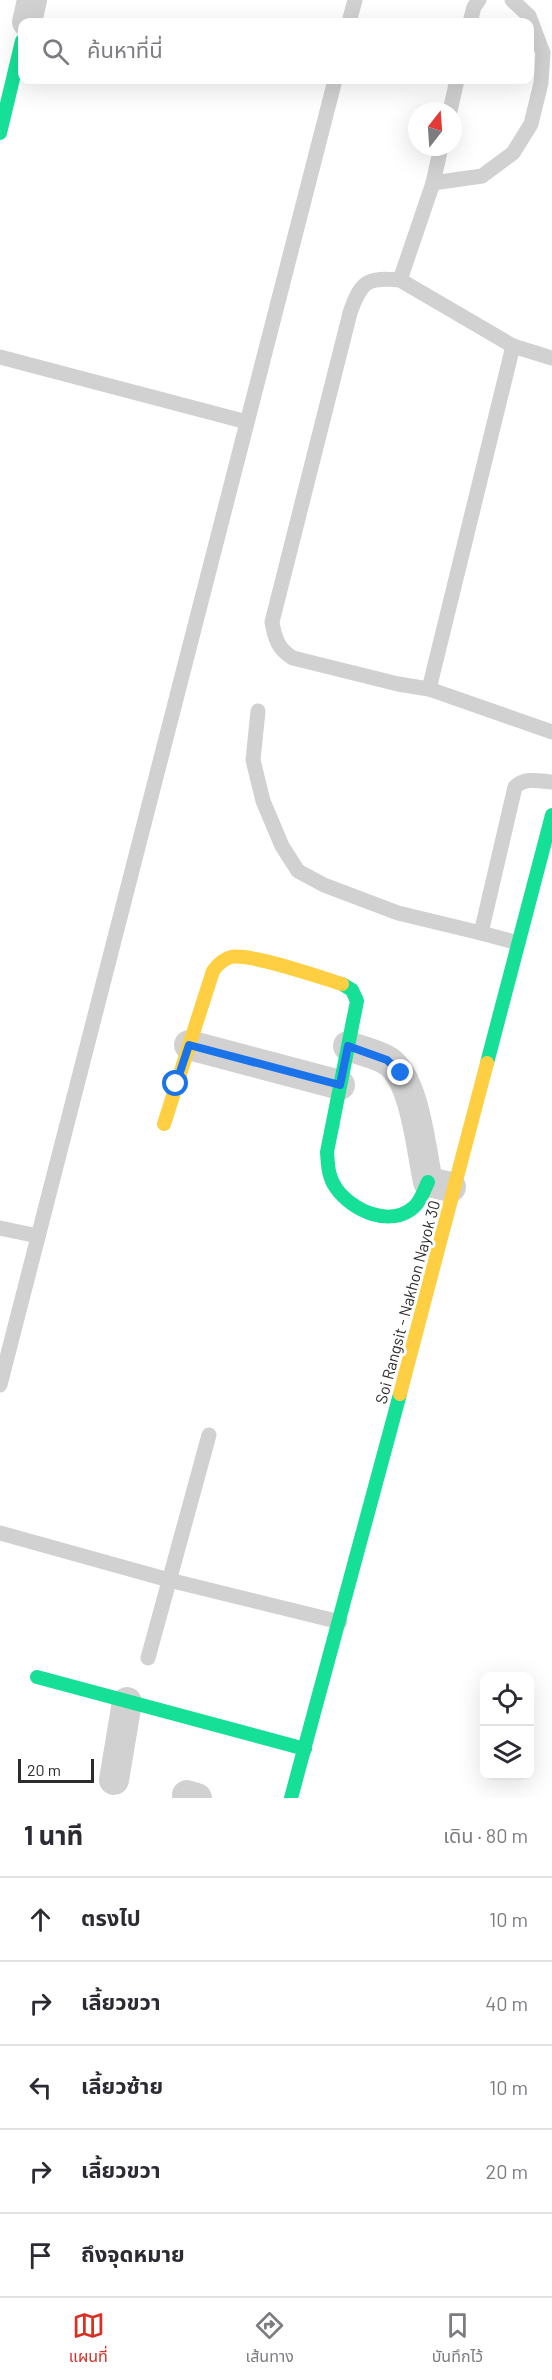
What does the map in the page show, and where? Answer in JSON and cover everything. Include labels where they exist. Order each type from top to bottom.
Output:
[{"type":"street","points":[[28,18],[33,0]]},
{"type":"street","points":[[0,134],[18,58]]},
{"type":"street","name":"Soi Rangsit - Nakhon Nayok 30","points":[[291,1798],[340,1622],[441,1185],[518,943],[552,815]]},
{"type":"street","points":[[164,1124],[213,971],[221,959],[235,955],[249,957],[344,984],[352,990],[357,1001],[340,1085],[327,1152],[329,1175],[338,1191],[356,1206],[378,1216],[400,1216],[441,1185],[409,1088],[401,1073],[387,1060],[348,1046]]},
{"type":"street","points":[[189,1045],[340,1085]]},
{"type":"street","points":[[37,1677],[305,1749]]},
{"type":"street","points":[[114,1780],[127,1702]]},
{"type":"lane","points":[[350,18],[355,0]]},
{"type":"lane","points":[[471,18],[479,0]]},
{"type":"lane","points":[[512,0],[530,18]]},
{"type":"lane","points":[[433,183],[482,176],[513,153],[531,124],[542,83],[543,53],[534,29]]},
{"type":"lane","points":[[0,1385],[333,84]]},
{"type":"lane","points":[[452,102],[456,84]]},
{"type":"lane","points":[[400,280],[433,183],[439,156]]},
{"type":"lane","points":[[552,358],[513,346],[400,280],[379,278],[367,281],[357,293],[272,622],[275,639],[282,651],[293,658],[398,684],[429,689],[552,732]]},
{"type":"lane","points":[[429,689],[513,346]]},
{"type":"lane","points":[[0,357],[247,422]]},
{"type":"lane","points":[[258,711],[253,760],[263,801],[282,846],[298,871],[324,885],[398,913],[518,943]]},
{"type":"lane","points":[[481,933],[515,787],[520,782],[532,780],[552,782]]},
{"type":"lane","points":[[0,1228],[38,1236]]},
{"type":"lane","points":[[148,1658],[209,1435]]},
{"type":"lane","points":[[0,1533],[169,1580],[340,1622]]},
{"type":"traffic: fast","points":[[0,133],[18,58]]},
{"type":"traffic: fast","points":[[487,1063],[552,815]]},
{"type":"traffic: fast","points":[[342,984],[352,990],[357,1001],[327,1152],[331,1180],[352,1204],[372,1214],[383,1216],[405,1213],[414,1207],[428,1182]]},
{"type":"traffic: fast","points":[[291,1798],[400,1394]]},
{"type":"traffic: fast","points":[[37,1677],[305,1749]]},
{"type":"traffic: slow","points":[[164,1124],[213,971],[221,962],[231,957],[254,959],[342,984]]},
{"type":"traffic: slow","points":[[400,1394],[487,1063]]},
{"type":"route","points":[[176,1084],[189,1045],[340,1085],[348,1046],[387,1060],[401,1073]]}]
